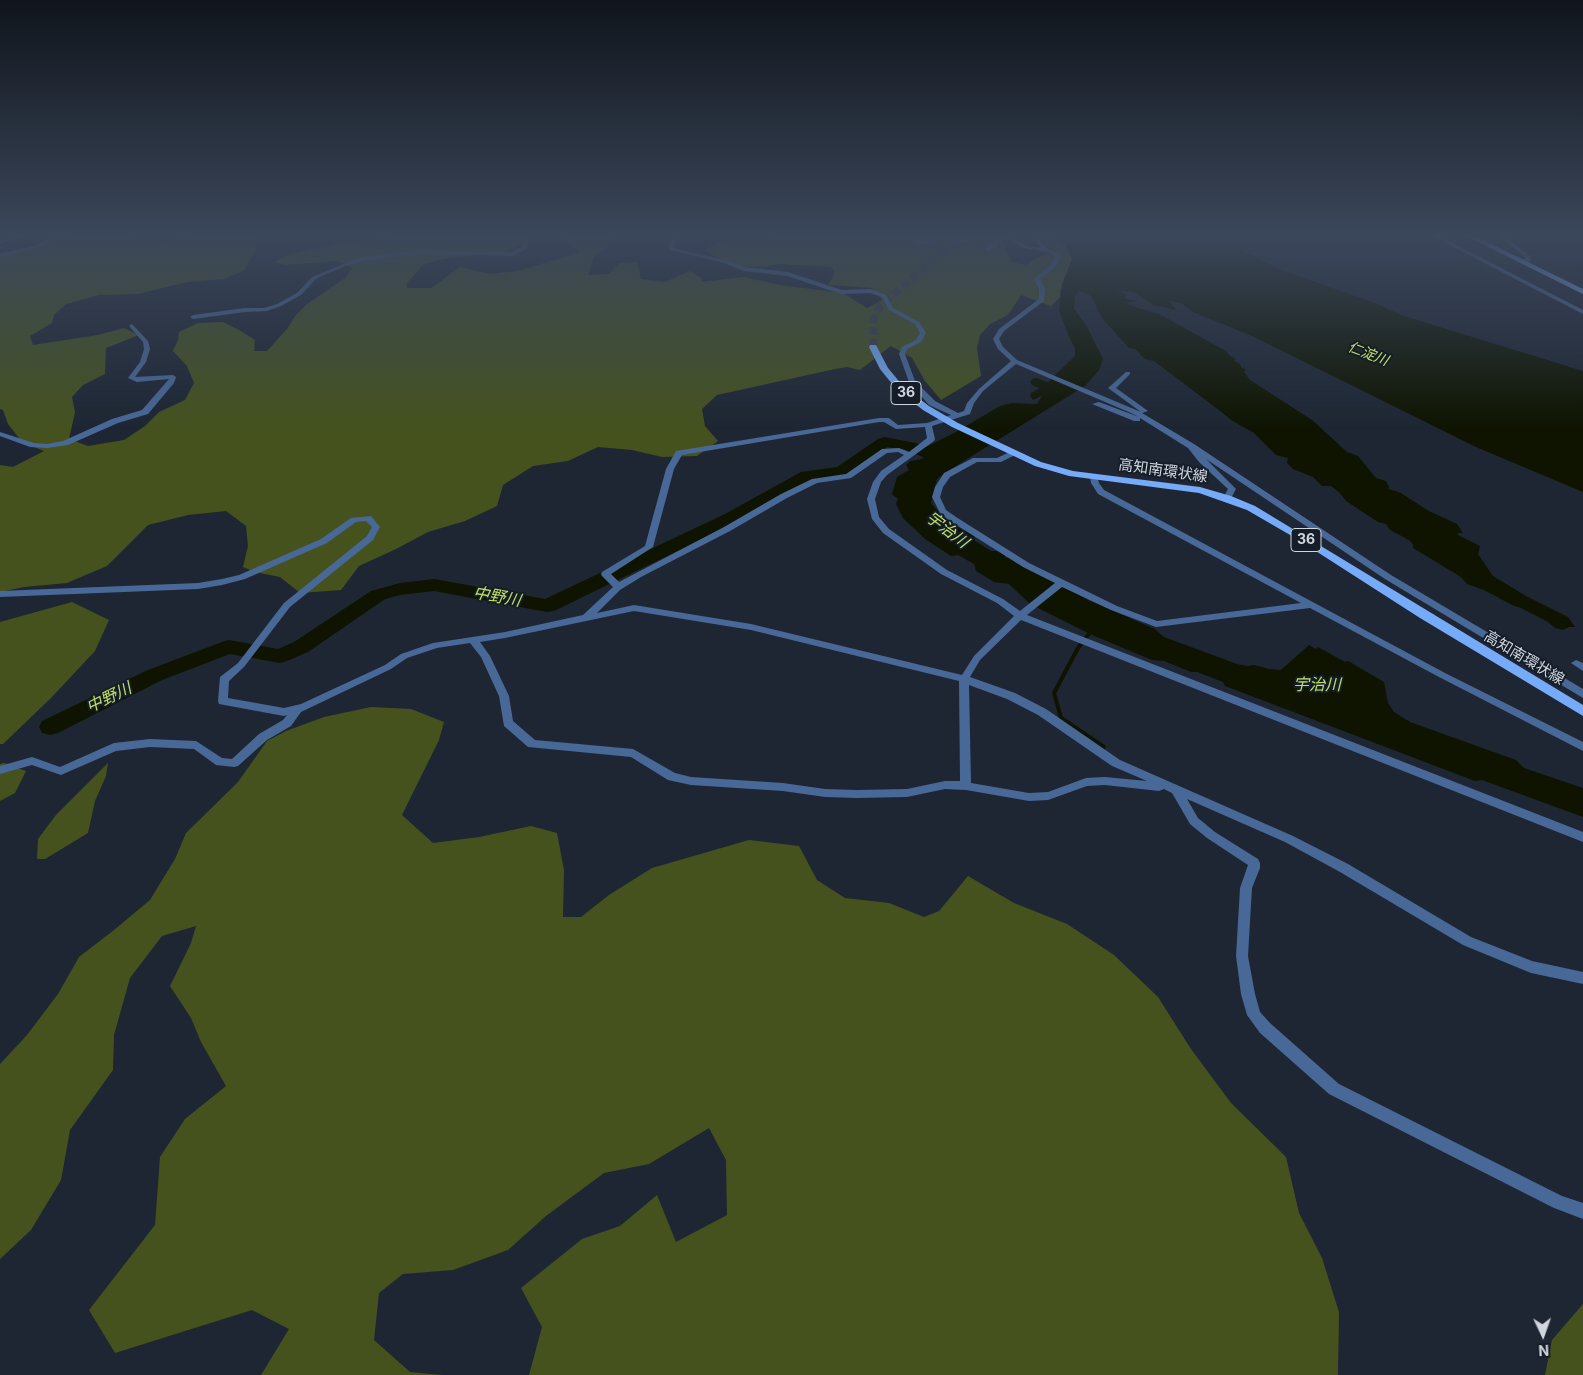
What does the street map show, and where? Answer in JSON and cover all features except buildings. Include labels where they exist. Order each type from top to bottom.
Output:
[{"type":"main road","name":"高知南環状線","points":[[874,347],[884,369],[900,388],[912,398],[944,418],[956,420],[1012,453],[1055,469],[1094,477],[1174,485],[1227,498],[1252,508],[1583,711]]},
{"type":"street","points":[[193,317],[245,310],[265,310],[288,300]]},
{"type":"street","points":[[886,300],[891,308],[917,324],[923,333],[919,341],[904,348],[902,354],[912,382],[932,403],[956,420],[967,412],[970,403],[981,390],[1015,361]]},
{"type":"street","points":[[1042,300],[1009,322],[998,334],[996,339],[1000,348],[1015,361],[1114,402],[1149,419],[1388,577],[1583,694]]},
{"type":"street","points":[[1560,300],[1583,312]]},
{"type":"street","points":[[0,434],[34,445],[47,446],[65,443],[115,421],[145,412],[172,382],[173,378],[137,380],[131,378],[143,362],[147,349],[146,342],[132,326]]},
{"type":"street","points":[[1128,372],[1112,388],[1137,405],[1149,419]]},
{"type":"street","points":[[1096,404],[1139,419],[1149,419]]},
{"type":"street","points":[[619,587],[605,574],[649,546],[670,469],[679,453],[879,420],[886,420],[896,427],[928,425],[944,418]]},
{"type":"street","points":[[928,425],[931,439],[884,473],[877,482],[871,499],[875,516],[886,531],[944,572],[1000,601],[1022,615],[1074,638],[1583,837]]},
{"type":"street","points":[[1191,446],[1202,460],[1232,489],[1227,498]]},
{"type":"street","points":[[587,617],[619,587],[638,575],[815,481],[848,476],[885,451],[899,450],[908,454]]},
{"type":"street","points":[[1012,453],[998,460],[976,460],[947,475],[939,487],[936,498],[943,511],[953,519],[1059,584],[1156,624],[1313,605]]},
{"type":"street","points":[[1094,477],[1095,484],[1101,492],[1442,675],[1583,747]]},
{"type":"street","points":[[0,594],[198,586],[222,582],[242,577],[289,557],[324,541],[354,520],[368,518],[376,527],[370,538],[287,605],[245,660],[224,680],[223,702],[284,712],[304,707],[388,667],[404,656],[448,642],[474,640],[540,629],[634,608],[751,627],[964,679],[1026,702],[1116,763],[1289,839],[1344,868],[1467,941],[1531,967],[1583,978]]},
{"type":"street","points":[[966,786],[964,679],[974,660],[1022,615],[1059,584]]},
{"type":"street","points":[[474,640],[485,656],[504,696],[508,723],[532,744],[633,753],[640,755],[672,777],[691,781],[857,794],[907,793],[945,786],[966,786],[1029,797],[1048,796],[1086,782],[1105,781],[1177,791]]},
{"type":"street","points":[[0,770],[32,762],[61,771],[114,747],[150,743],[196,745],[220,762],[234,764],[263,736],[287,722],[297,709]]},
{"type":"street","points":[[1177,791],[1194,821],[1210,835],[1254,863],[1254,868],[1246,888],[1242,956],[1248,994],[1254,1015],[1265,1028],[1334,1088],[1559,1203],[1583,1211]]},
{"type":"green space","points":[[0,300],[80,300],[66,304],[54,315],[52,323],[30,336],[33,345],[98,335],[124,328],[139,335],[106,348],[105,374],[83,385],[72,397],[75,412],[69,439],[88,446],[124,440],[145,426],[159,412],[185,400],[194,383],[187,366],[173,351],[179,332],[198,323],[223,322],[255,340],[254,351],[267,351],[287,329],[296,315],[313,300],[854,300],[867,308],[882,300],[1018,300],[1008,315],[990,324],[980,335],[977,348],[981,376],[941,400],[925,381],[912,358],[891,346],[860,370],[847,367],[835,369],[717,395],[702,409],[705,426],[718,441],[697,456],[662,457],[632,450],[598,447],[568,461],[533,466],[503,485],[497,506],[465,521],[428,532],[359,566],[341,590],[300,593],[280,577],[255,572],[243,567],[248,546],[246,526],[226,511],[188,515],[148,525],[107,566],[67,583],[24,587],[0,592],[0,465],[13,467],[44,451],[22,442],[8,424],[3,410],[0,409]]},
{"type":"green space","points":[[1035,300],[1057,300],[1051,306]]},
{"type":"green space","points":[[72,602],[109,620],[95,651],[51,698],[3,744],[0,744],[0,622]]},
{"type":"green space","points":[[371,707],[411,709],[444,722],[439,740],[402,815],[433,843],[479,837],[531,826],[557,833],[564,870],[563,917],[581,917],[609,895],[652,868],[749,840],[799,846],[817,880],[845,898],[889,903],[924,917],[939,911],[968,876],[1014,903],[1067,924],[1114,955],[1158,997],[1191,1049],[1231,1103],[1286,1157],[1299,1213],[1322,1258],[1339,1312],[1338,1375],[529,1375],[542,1327],[521,1288],[582,1239],[620,1226],[657,1195],[676,1242],[727,1215],[726,1160],[709,1128],[649,1164],[604,1173],[546,1216],[508,1250],[453,1270],[403,1274],[379,1293],[374,1340],[410,1372],[442,1375],[261,1375],[289,1329],[252,1310],[115,1353],[89,1310],[155,1225],[160,1157],[185,1119],[226,1086],[201,1042],[191,1018],[170,986],[191,943],[196,926],[162,936],[130,978],[114,1035],[113,1070],[70,1130],[61,1180],[31,1230],[0,1259],[0,1064],[27,1035],[58,994],[79,957],[150,900],[175,859],[186,833],[238,782],[267,741],[286,731],[324,717]]},
{"type":"green space","points":[[4,763],[26,771],[15,793],[0,801],[0,764]]},
{"type":"green space","points":[[108,763],[106,776],[95,801],[88,833],[45,859],[37,859],[38,839],[56,815]]},
{"type":"green space","points":[[1583,1304],[1583,1375],[1545,1375],[1552,1340]]},
{"type":"water","name":"宇治川","points":[[1060,300],[1075,300],[1074,309],[1086,325],[1103,359],[1099,370],[1085,386],[937,479],[931,503],[945,520],[974,536],[975,541],[991,551],[1002,551],[1006,558],[1013,557],[1088,600],[1155,629],[1164,637],[1237,664],[1281,670],[1309,645],[1316,649],[1318,647],[1345,662],[1348,661],[1384,682],[1388,703],[1394,712],[1410,722],[1516,760],[1524,768],[1583,788],[1583,817],[1482,780],[1475,781],[1225,686],[1223,682],[1197,672],[1191,672],[1164,661],[1152,660],[1092,635],[1030,604],[1009,584],[994,582],[976,571],[974,564],[958,555],[951,556],[925,539],[903,518],[896,504],[898,499],[892,494],[897,477],[909,470],[906,465],[911,461],[924,457],[918,451],[956,432],[1000,406],[1012,403],[1037,404],[1042,396],[1033,400],[1030,396],[1031,393],[1046,384],[1075,356],[1075,348],[1059,311]]},
{"type":"water","points":[[1093,300],[1137,301],[1128,303],[1129,305],[1161,315],[1226,351],[1236,359],[1234,361],[1246,369],[1244,372],[1250,380],[1312,420],[1347,452],[1358,456],[1376,478],[1386,481],[1388,489],[1399,492],[1429,511],[1457,524],[1463,533],[1458,533],[1458,535],[1480,546],[1478,554],[1493,576],[1526,596],[1568,617],[1575,627],[1563,630],[1555,628],[1548,622],[1521,608],[1467,584],[1461,577],[1413,548],[1413,544],[1409,540],[1390,530],[1386,524],[1378,522],[1346,501],[1331,486],[1322,486],[1313,477],[1293,469],[1287,463],[1288,458],[1276,455],[1254,433],[1231,420],[1154,361],[1145,359],[1135,349],[1129,348],[1102,318]]},
{"type":"water","name":"仁淀川","points":[[1146,300],[1366,300],[1401,315],[1583,371],[1583,492],[1476,447],[1252,336],[1193,312],[1181,303],[1169,301],[1176,310],[1153,305]]},
{"type":"waterway","points":[[1037,382],[1055,390]]},
{"type":"waterway","name":"中野川","points":[[50,727],[155,675],[229,647],[280,656],[301,647],[378,595],[400,589],[434,585],[547,606],[731,518],[807,476],[842,471],[884,442],[910,446],[939,459]]},
{"type":"waterway","points":[[1091,631],[1078,648],[1054,693],[1061,718],[1104,747]]},
{"type":"tunnel","points":[[873,347],[874,318],[880,306],[887,300]]}]
